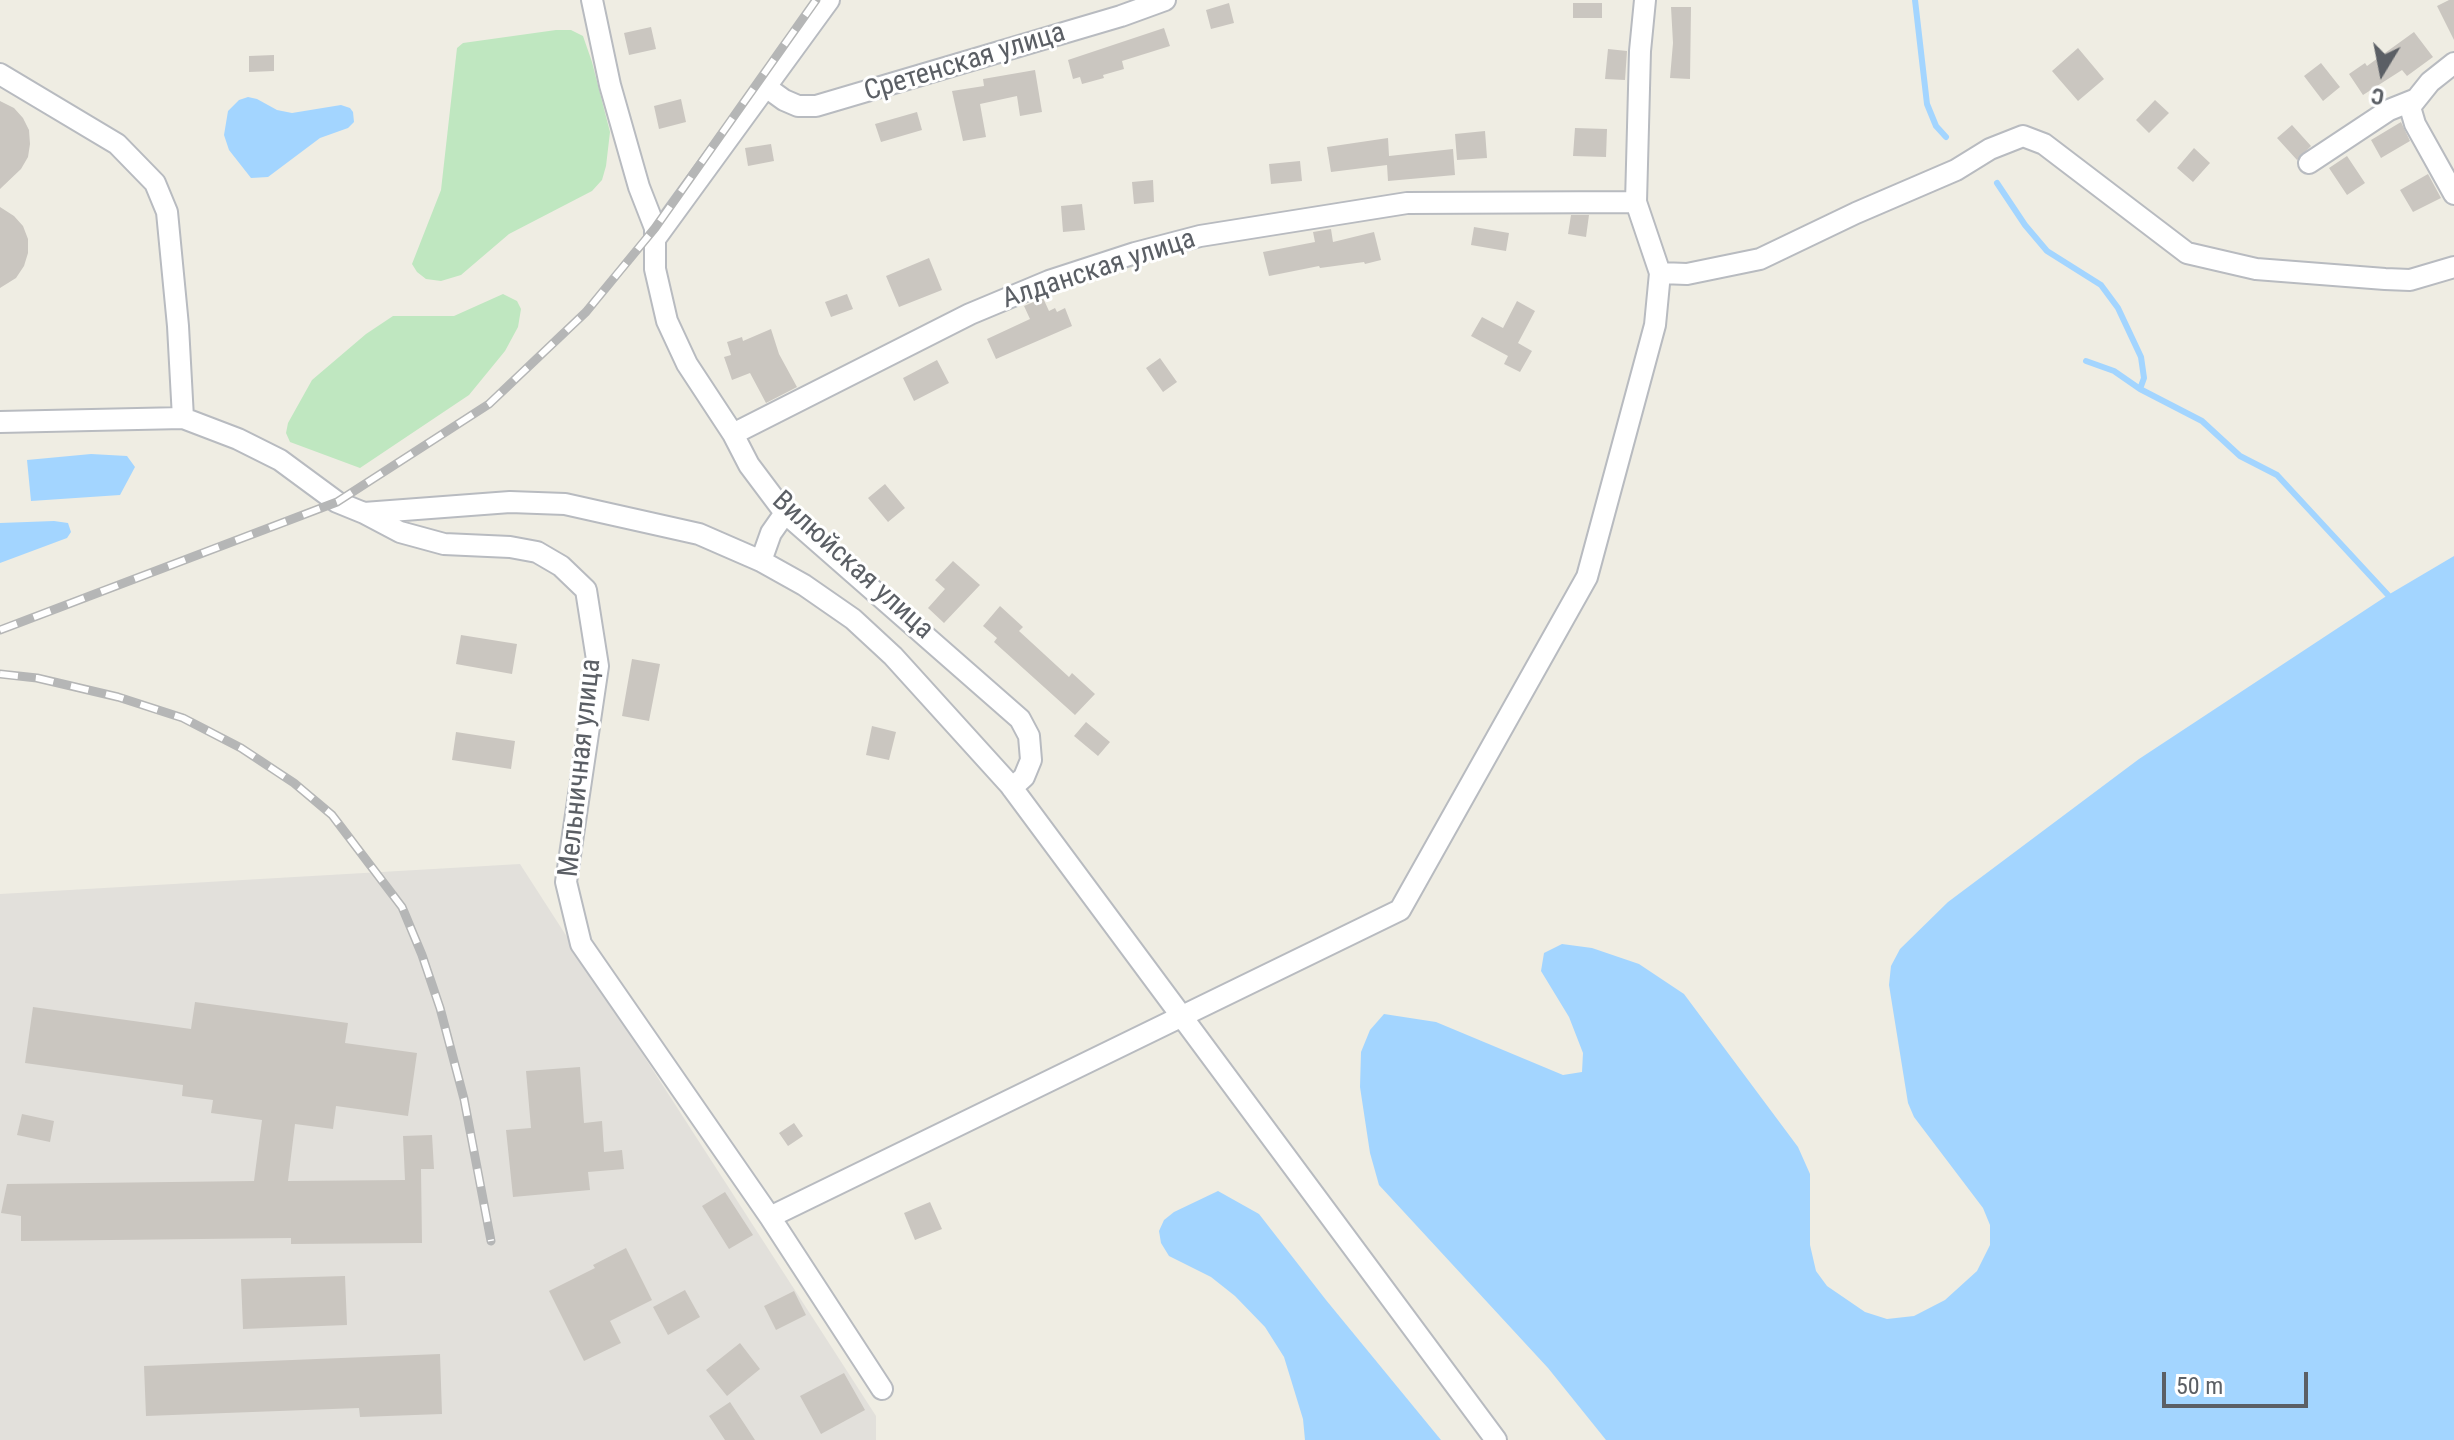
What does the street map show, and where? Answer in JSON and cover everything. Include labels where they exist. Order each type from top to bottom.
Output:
[{"type":"street","name":"Вилюйская улица","points":[[592,0],[610,85],[639,187],[655,228],[655,269],[667,321],[687,364],[733,434],[749,465],[785,513],[1020,719],[1029,736],[1031,760],[1024,777],[1012,788]]},
{"type":"street","points":[[655,239],[829,0]]},
{"type":"street","name":"Сретенская улица","points":[[766,87],[798,106],[816,106],[1121,16],[1165,0]]},
{"type":"street","points":[[770,1217],[1400,910],[1587,577],[1655,325],[1660,273],[1636,202],[1640,51],[1645,0]]},
{"type":"street","points":[[2454,63],[2430,82],[2410,107],[2415,124],[2454,194]]},
{"type":"street","points":[[0,74],[117,144],[155,183],[167,212],[183,418]]},
{"type":"street","points":[[2309,163],[2389,110],[2414,100]]},
{"type":"street","points":[[1660,273],[1687,274],[1760,259],[1956,170],[1990,149],[2023,136],[2044,144],[2187,253],[2256,269],[2385,279],[2410,280],[2454,267]]},
{"type":"street","name":"Алданская улица","points":[[733,434],[970,314],[1049,281],[1200,236],[1407,203],[1636,202]]},
{"type":"street","name":"Мельничная улица","points":[[0,422],[183,418],[238,439],[280,460],[337,502],[400,532],[444,544],[510,547],[537,552],[561,566],[586,590],[598,666],[566,882],[581,944],[770,1217],[882,1389]]},
{"type":"street","points":[[364,513],[510,502],[565,504],[699,534],[761,561],[804,585],[853,619],[893,656],[1012,788],[1496,1440]]},
{"type":"street","points":[[761,561],[771,533],[785,513]]},
{"type":"shaded area","points":[[520,864],[876,1416],[876,1440],[0,1440],[0,894]]},
{"type":"green space","points":[[571,30],[583,36],[592,62],[610,132],[602,180],[592,191],[509,234],[461,275],[441,281],[426,279],[412,264],[441,190],[457,48],[463,43]]},
{"type":"green space","points":[[503,294],[517,301],[521,309],[518,327],[505,351],[469,395],[360,468],[290,442],[286,433],[288,423],[312,380],[366,334],[393,316],[454,316]]},
{"type":"water","points":[[248,97],[292,113],[341,105],[350,108],[354,122],[348,128],[320,138],[268,177],[251,178],[229,150],[224,135],[228,111],[239,100]]},
{"type":"water","points":[[91,454],[127,456],[135,467],[120,495],[31,501],[27,460]]},
{"type":"water","points":[[0,523],[68,523],[71,532],[67,538],[0,563]]},
{"type":"water","points":[[2454,556],[2454,1440],[1606,1440],[1548,1368],[1379,1185],[1370,1153],[1360,1087],[1361,1052],[1370,1030],[1384,1014],[1436,1022],[1563,1075],[1582,1072],[1583,1053],[1569,1017],[1541,971],[1544,953],[1562,944],[1592,948],[1639,964],[1684,994],[1798,1147],[1810,1174],[1810,1245],[1816,1271],[1827,1286],[1865,1312],[1887,1319],[1914,1316],[1945,1300],[1977,1271],[1990,1245],[1990,1225],[1983,1208],[1914,1117],[1908,1103],[1889,985],[1891,966],[1900,949],[1948,902],[2139,759],[2388,595]]},
{"type":"water","points":[[1218,1191],[1259,1214],[1441,1440],[1305,1440],[1303,1419],[1284,1357],[1265,1327],[1235,1296],[1211,1277],[1169,1256],[1161,1243],[1159,1231],[1164,1220]]},
{"type":"building","points":[[2454,0],[2454,40],[2437,6]]},
{"type":"building","points":[[1229,3],[1234,23],[1211,29],[1206,10]]},
{"type":"building","points":[[1573,3],[1602,3],[1602,18],[1573,18]]},
{"type":"building","points":[[1671,7],[1691,7],[1690,79],[1670,78],[1673,43]]},
{"type":"building","points":[[651,27],[656,49],[629,55],[624,33]]},
{"type":"building","points":[[1164,28],[1170,46],[1122,61],[1124,69],[1103,75],[1104,78],[1082,84],[1080,77],[1073,79],[1068,60]]},
{"type":"building","points":[[2414,32],[2433,57],[2407,76],[2402,70],[2363,95],[2349,74],[2365,63],[2367,66]]},
{"type":"building","points":[[2078,48],[2104,79],[2078,101],[2052,71]]},
{"type":"building","points":[[1608,49],[1627,51],[1625,80],[1605,79]]},
{"type":"building","points":[[274,55],[274,71],[249,72],[249,56]]},
{"type":"building","points":[[2321,63],[2340,87],[2323,101],[2304,76]]},
{"type":"building","points":[[1035,70],[1042,112],[1020,116],[1017,96],[980,104],[986,137],[963,141],[952,91],[984,86],[983,79]]},
{"type":"building","points":[[681,99],[686,122],[659,129],[654,106]]},
{"type":"building","points":[[2155,100],[2169,113],[2149,133],[2136,120]]},
{"type":"building","points":[[0,101],[14,108],[23,118],[29,130],[30,144],[28,157],[21,169],[0,189]]},
{"type":"building","points":[[917,112],[922,130],[881,142],[875,124]]},
{"type":"building","points":[[2401,122],[2410,141],[2381,158],[2371,140]]},
{"type":"building","points":[[2292,125],[2311,146],[2297,160],[2277,138]]},
{"type":"building","points":[[1575,128],[1607,129],[1606,157],[1573,156]]},
{"type":"building","points":[[1485,131],[1487,158],[1457,160],[1455,134]]},
{"type":"building","points":[[1388,138],[1389,156],[1453,149],[1455,175],[1388,181],[1387,165],[1331,172],[1327,147]]},
{"type":"building","points":[[771,144],[774,161],[748,166],[745,148]]},
{"type":"building","points":[[2194,148],[2210,163],[2193,182],[2177,168]]},
{"type":"building","points":[[2347,156],[2365,183],[2347,195],[2329,168]]},
{"type":"building","points":[[1300,161],[1302,181],[1271,184],[1269,164]]},
{"type":"building","points":[[2428,174],[2441,198],[2413,212],[2400,190]]},
{"type":"building","points":[[1153,180],[1154,202],[1134,204],[1132,182]]},
{"type":"building","points":[[1082,204],[1085,230],[1063,232],[1061,206]]},
{"type":"building","points":[[0,207],[23,226],[28,239],[28,253],[16,278],[0,288]]},
{"type":"building","points":[[1571,215],[1589,215],[1586,237],[1568,234]]},
{"type":"building","points":[[1474,227],[1509,233],[1506,251],[1471,245]]},
{"type":"building","points":[[1331,229],[1333,242],[1374,232],[1381,260],[1365,264],[1319,266],[1269,276],[1263,252],[1315,242],[1313,232]]},
{"type":"building","points":[[929,258],[942,290],[899,307],[886,276]]},
{"type":"building","points":[[847,294],[853,309],[831,317],[825,302]]},
{"type":"building","points":[[1043,298],[1049,311],[1055,308],[1057,312],[1065,308],[1072,326],[996,359],[987,339],[1030,319],[1024,306]]},
{"type":"building","points":[[1517,301],[1535,311],[1518,343],[1532,351],[1520,372],[1504,364],[1508,356],[1471,336],[1482,317],[1503,328]]},
{"type":"building","points":[[771,329],[779,354],[797,387],[766,403],[750,373],[732,380],[724,357],[731,355],[727,342],[742,337],[743,341]]},
{"type":"building","points":[[1160,358],[1177,382],[1163,392],[1146,368]]},
{"type":"building","points":[[937,360],[949,383],[914,401],[903,378]]},
{"type":"building","points":[[885,484],[905,508],[888,522],[868,498]]},
{"type":"building","points":[[953,561],[980,585],[944,623],[928,608],[945,589],[935,580]]},
{"type":"building","points":[[1000,606],[1023,627],[1019,631],[1069,677],[1072,673],[1095,694],[1075,715],[994,642],[997,638],[983,626]]},
{"type":"building","points":[[461,635],[517,644],[512,674],[456,664]]},
{"type":"building","points":[[632,659],[660,664],[649,721],[622,716]]},
{"type":"building","points":[[1086,722],[1110,742],[1098,756],[1074,736]]},
{"type":"building","points":[[872,726],[896,732],[889,760],[866,755]]},
{"type":"building","points":[[456,732],[515,741],[511,769],[452,760]]},
{"type":"building","points":[[195,1002],[348,1023],[345,1043],[417,1053],[408,1116],[336,1106],[333,1129],[295,1124],[288,1181],[405,1180],[403,1136],[432,1135],[434,1169],[421,1169],[422,1243],[291,1244],[291,1238],[21,1241],[21,1216],[1,1213],[7,1184],[254,1181],[262,1120],[211,1113],[213,1100],[182,1096],[183,1085],[25,1063],[33,1007],[191,1029]]},
{"type":"building","points":[[580,1067],[584,1123],[602,1121],[604,1152],[622,1150],[624,1169],[588,1172],[590,1190],[513,1197],[506,1130],[531,1128],[526,1071]]},
{"type":"building","points":[[22,1114],[54,1121],[50,1142],[17,1135]]},
{"type":"building","points":[[794,1123],[803,1136],[788,1146],[779,1133]]},
{"type":"building","points":[[725,1192],[753,1235],[729,1249],[702,1206]]},
{"type":"building","points":[[930,1202],[942,1229],[915,1240],[904,1213]]},
{"type":"building","points":[[626,1248],[652,1300],[610,1321],[621,1343],[584,1361],[549,1291]]},
{"type":"building","points":[[345,1276],[347,1325],[243,1329],[241,1279]]},
{"type":"building","points":[[685,1290],[700,1317],[668,1335],[653,1307]]},
{"type":"building","points":[[794,1291],[806,1315],[776,1330],[764,1306]]},
{"type":"building","points":[[740,1343],[760,1369],[727,1396],[706,1370]]},
{"type":"building","points":[[440,1354],[442,1414],[360,1417],[359,1408],[146,1416],[144,1366]]},
{"type":"building","points":[[844,1373],[865,1410],[821,1434],[800,1396]]},
{"type":"building","points":[[730,1402],[755,1440],[725,1440],[709,1416]]},
{"type":"waterway","points":[[1915,0],[1927,104],[1936,126],[1946,137]]},
{"type":"waterway","points":[[1997,183],[2047,251],[2101,285],[2118,308],[2141,357],[2144,378],[2140,389]]},
{"type":"waterway","points":[[2086,361],[2114,371],[2140,389],[2202,421],[2240,456],[2277,475],[2388,595]]},
{"type":"railway","points":[[0,630],[337,502],[489,404],[586,312],[655,228],[816,0]]},
{"type":"railway","points":[[0,674],[37,678],[118,697],[183,718],[241,748],[294,783],[332,815],[402,907],[422,955],[440,1008],[464,1099],[491,1241]]}]
